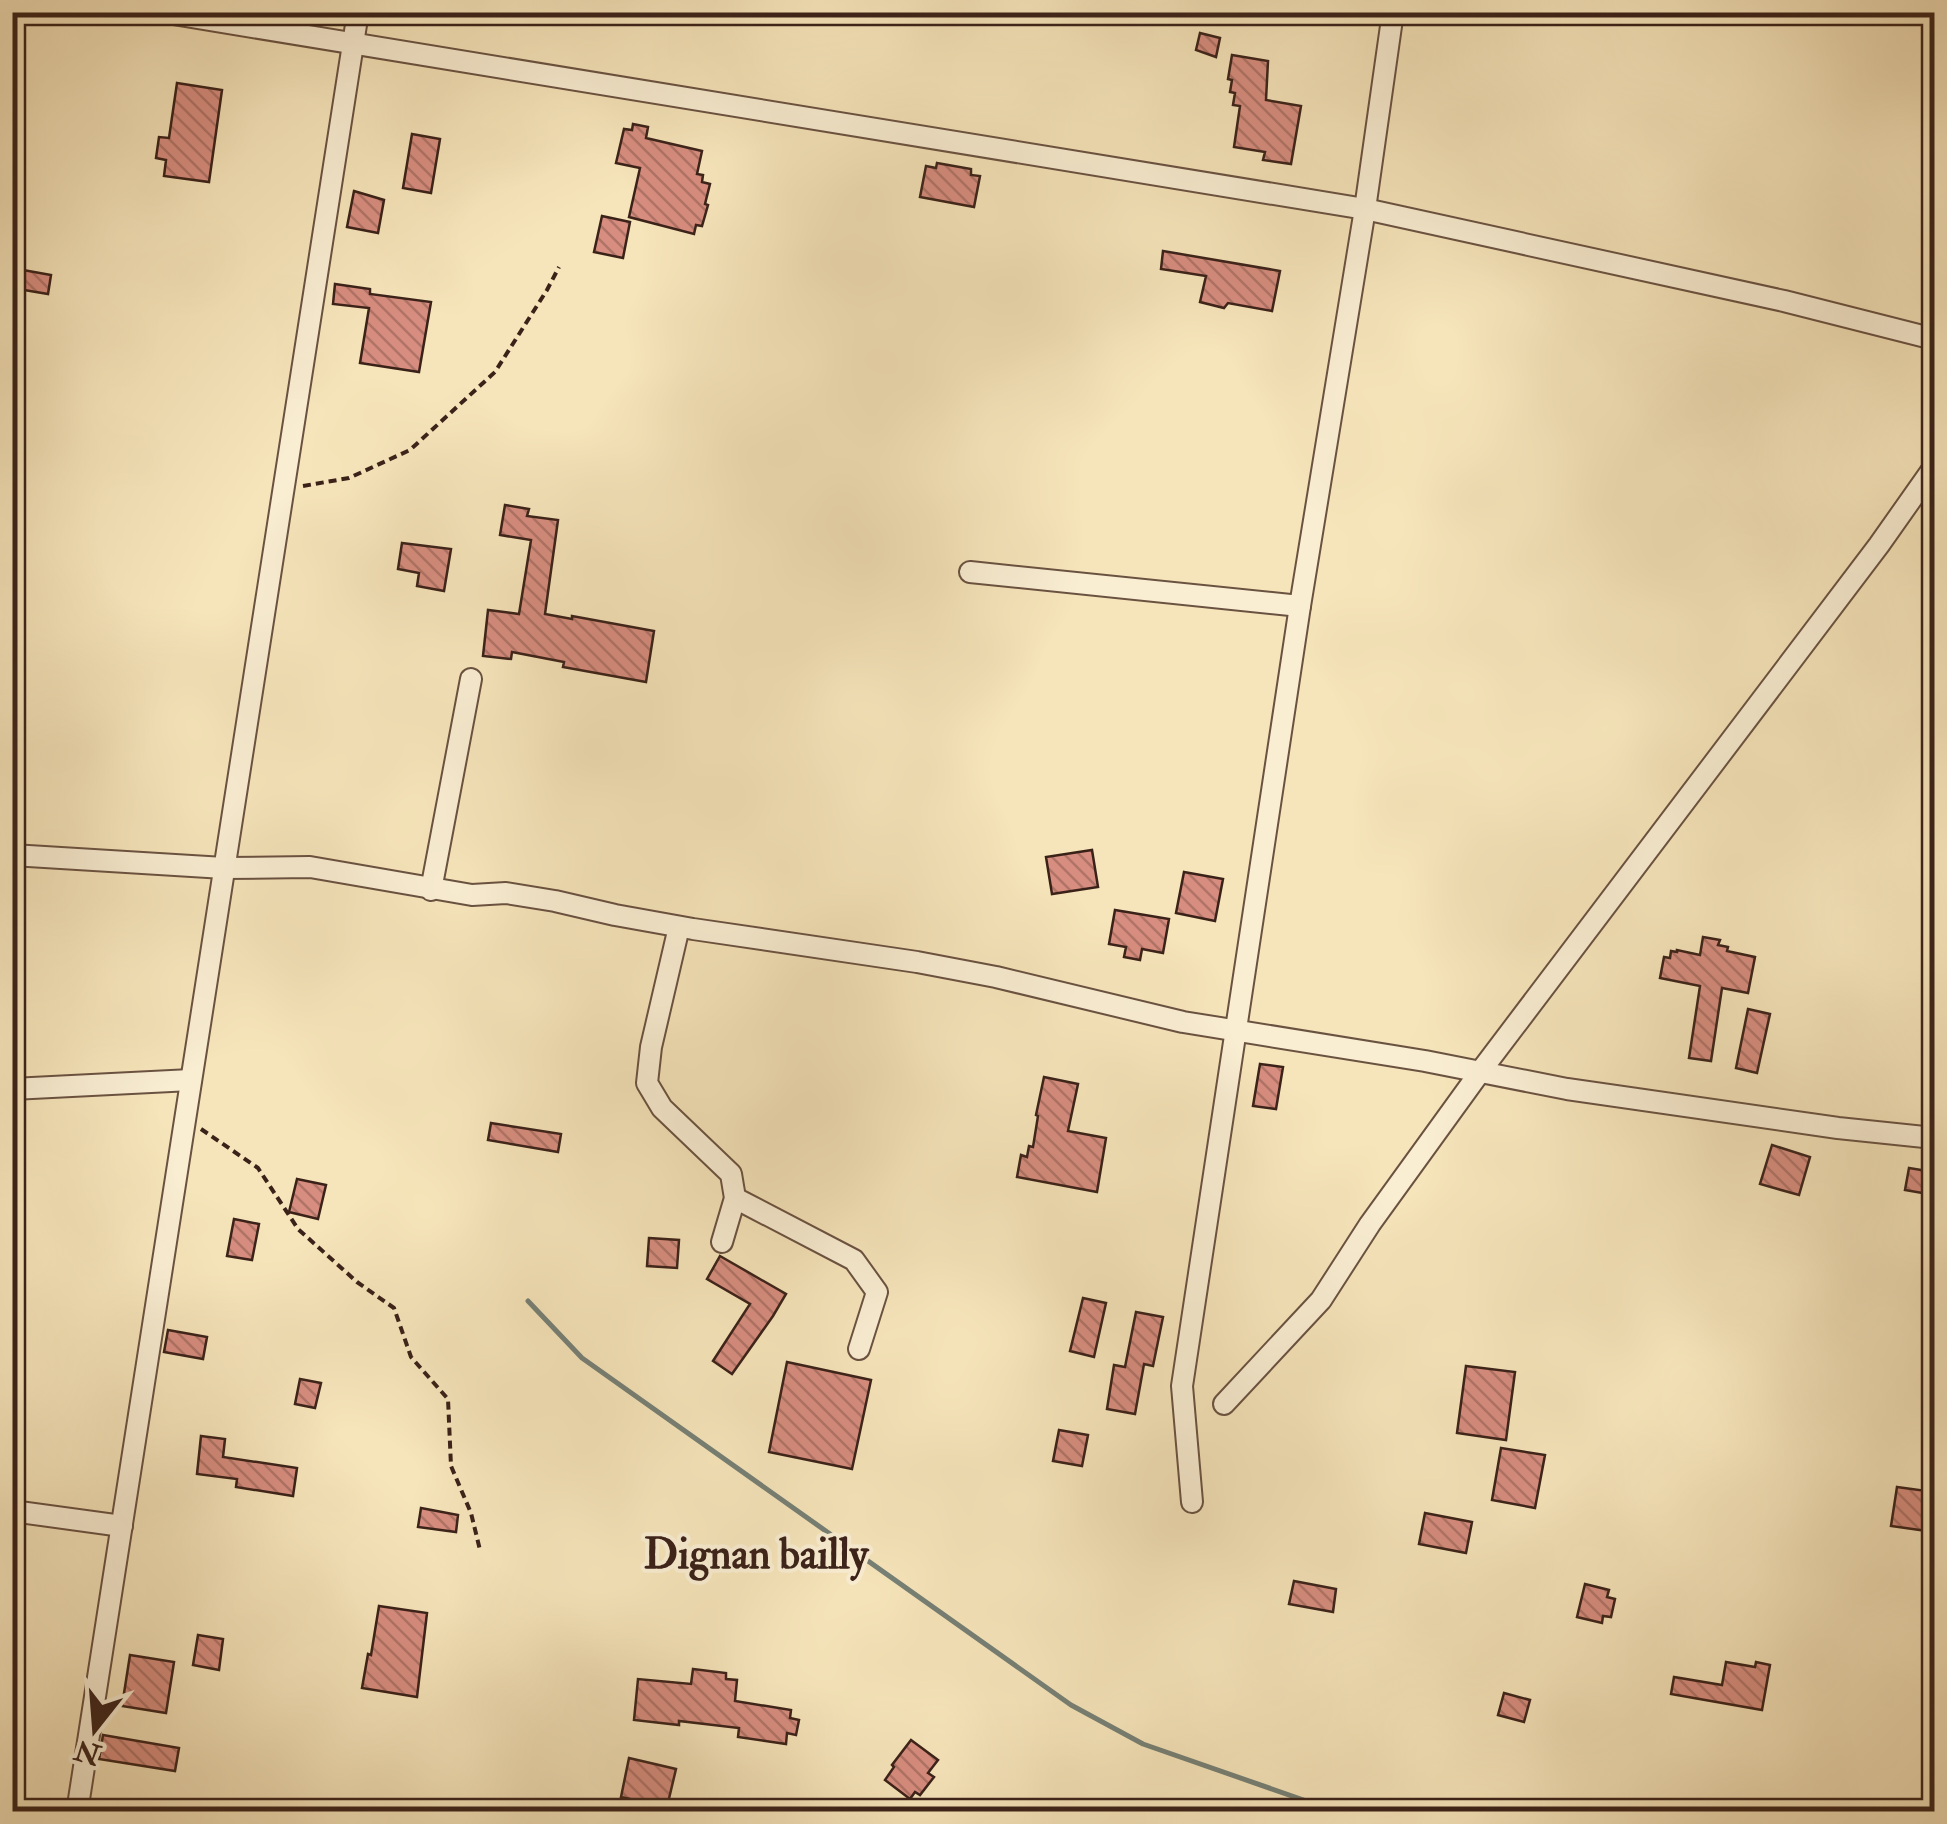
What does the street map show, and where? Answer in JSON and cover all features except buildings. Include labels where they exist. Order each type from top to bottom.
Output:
[{"type":"street","points":[[160,12],[1365,209],[1784,301],[1934,339]]},
{"type":"street","points":[[77,1812],[358,12]]},
{"type":"street","points":[[1192,1502],[1182,1386],[1393,12]]},
{"type":"street","points":[[1224,1404],[1321,1300],[1370,1224],[1480,1072],[1934,467]]},
{"type":"street","points":[[970,572],[1300,606]]},
{"type":"street","points":[[432,890],[471,680]]},
{"type":"street","points":[[12,856],[224,868],[310,868],[432,890],[472,895],[506,893],[679,927],[964,971],[1183,1022],[1567,1089],[1934,1138]]},
{"type":"street","points":[[679,927],[646,1082],[662,1108],[731,1174],[735,1198],[722,1242]]},
{"type":"street","points":[[12,1089],[191,1080]]},
{"type":"street","points":[[735,1198],[854,1260],[877,1292],[860,1349]]},
{"type":"street","points":[[12,1511],[122,1526]]},
{"type":"path","points":[[284,489],[349,478],[410,450],[494,372],[559,267]]},
{"type":"path","points":[[185,1118],[258,1168],[298,1229],[394,1308],[411,1357],[448,1399],[451,1466],[471,1513],[480,1550]]},
{"type":"waterway","points":[[528,1301],[582,1358],[1071,1705],[1143,1744],[1338,1812]]},
{"type":"district","name":"Dignan bailly","points":[[756,1555]]}]
